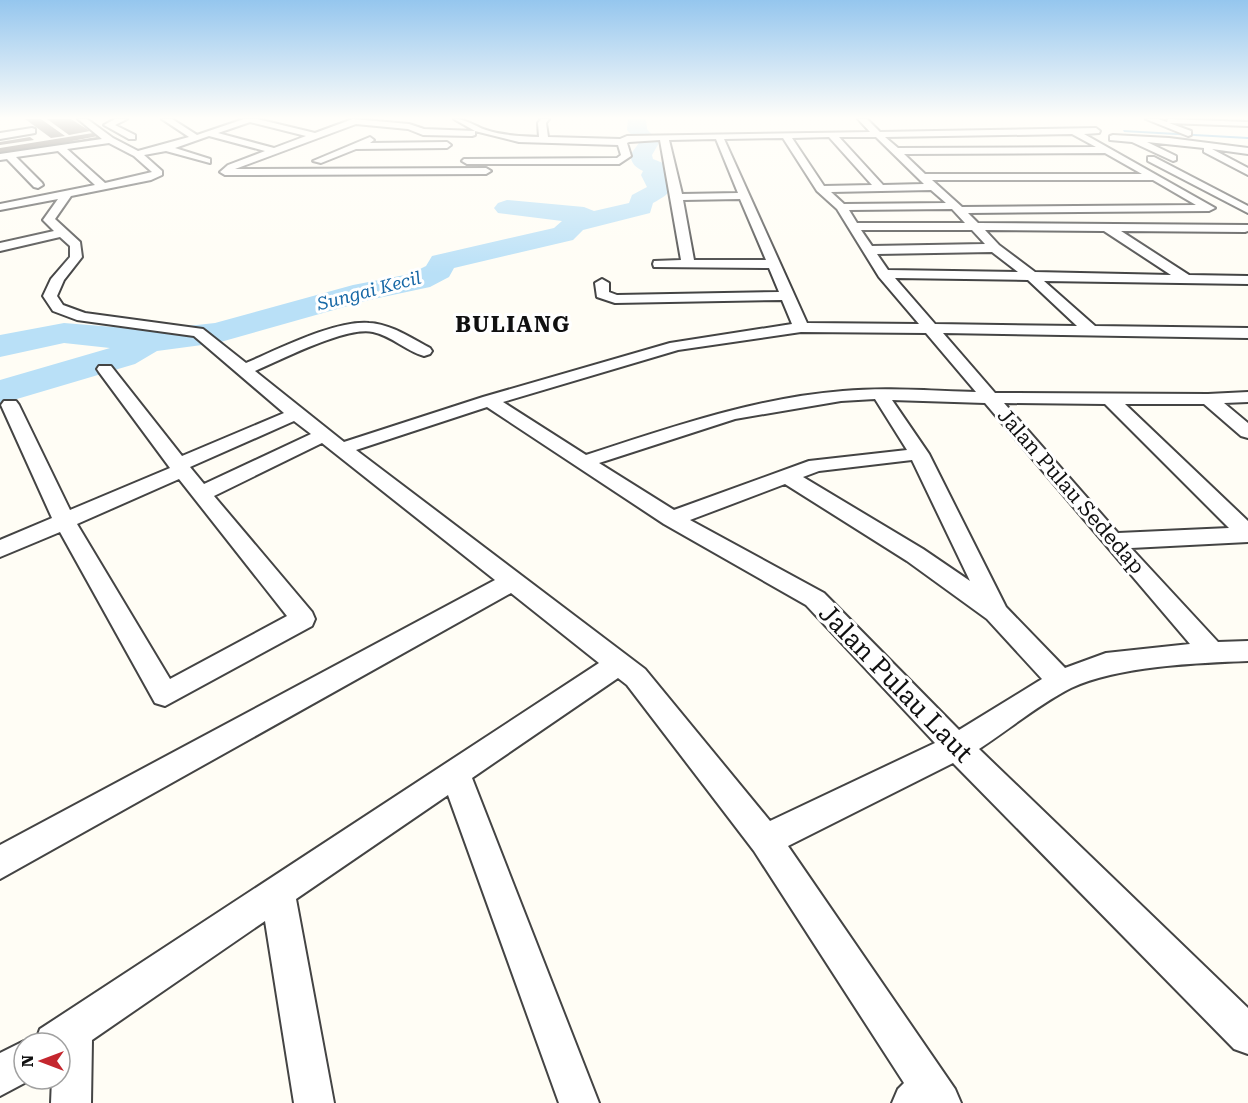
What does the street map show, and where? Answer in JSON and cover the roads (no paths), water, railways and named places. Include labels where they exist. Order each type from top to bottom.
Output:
[{"type":"street","points":[[21,170],[38,185]]},
{"type":"street","points":[[82,170],[103,187]]},
{"type":"street","points":[[0,207],[151,177],[159,173],[156,170]]},
{"type":"street","points":[[228,170],[225,172],[486,171]]},
{"type":"street","points":[[671,170],[688,264]]},
{"type":"street","points":[[734,170],[801,327]]},
{"type":"street","name":"Jalan Pulau Sededap","points":[[807,170],[821,189],[841,207],[884,274],[930,329],[1212,652]]},
{"type":"street","points":[[864,170],[880,188]]},
{"type":"street","points":[[921,170],[933,187],[953,201],[972,226],[995,248],[1032,277],[1092,332]]},
{"type":"street","points":[[940,170],[1029,177],[1153,177]]},
{"type":"street","points":[[1023,170],[1044,189]]},
{"type":"street","points":[[1141,170],[1247,228]]},
{"type":"street","points":[[1173,170],[1248,210]]},
{"type":"street","points":[[821,189],[933,187]]},
{"type":"street","points":[[1064,194],[1107,228],[1189,280]]},
{"type":"street","points":[[1161,194],[1182,194]]},
{"type":"street","points":[[66,195],[49,219],[76,245],[76,257],[58,279],[50,296],[58,308],[82,317],[198,332],[296,414],[636,676],[765,840],[928,1098]]},
{"type":"street","points":[[677,197],[745,196]]},
{"type":"street","points":[[1221,196],[1248,196]]},
{"type":"street","points":[[841,207],[953,201],[1083,209],[1218,213]]},
{"type":"street","points":[[854,226],[1247,228]]},
{"type":"street","points":[[0,247],[61,233]]},
{"type":"street","points":[[870,250],[995,248]]},
{"type":"street","points":[[659,264],[774,264]]},
{"type":"street","points":[[884,274],[1248,280]]},
{"type":"street","points":[[602,283],[602,294],[615,299],[788,296]]},
{"type":"street","points":[[242,371],[357,327],[384,330],[424,351]]},
{"type":"street","points":[[201,494],[333,442],[676,346],[801,327],[1248,333]]},
{"type":"street","points":[[1224,333],[1248,350]]},
{"type":"street","points":[[10,405],[65,522],[165,695],[303,619],[201,494],[105,369]]},
{"type":"street","points":[[880,394],[920,454],[996,612]]},
{"type":"street","points":[[582,462],[732,414],[841,396],[880,394],[1110,399],[1248,397]]},
{"type":"street","points":[[1110,399],[1248,534]]},
{"type":"street","points":[[1208,399],[1248,432]]},
{"type":"street","name":"Jalan Pulau Laut","points":[[489,400],[672,519],[815,599],[957,747],[1248,1035]]},
{"type":"street","points":[[0,549],[65,522],[296,414]]},
{"type":"street","points":[[672,519],[785,475],[828,463],[920,454]]},
{"type":"street","points":[[785,475],[915,555],[996,612],[1061,681]]},
{"type":"street","points":[[1112,540],[1248,534]]},
{"type":"street","points":[[0,863],[513,582]]},
{"type":"street","points":[[765,840],[957,747],[1061,681],[1106,664],[1212,652],[1248,651]]},
{"type":"street","points":[[72,1032],[619,663]]},
{"type":"street","points":[[455,774],[579,1103]]},
{"type":"street","points":[[278,893],[314,1103]]},
{"type":"waterway","name":"Sungai Kecil","points":[[0,346],[64,333],[151,341],[217,333],[364,292],[419,281],[438,271],[442,262],[563,234],[574,224],[641,208],[641,200],[659,190],[659,183],[652,175],[659,170]]},
{"type":"waterway","points":[[507,208],[584,215]]},
{"type":"waterway","points":[[0,392],[122,356],[143,346]]},
{"type":"district","name":"BULIANG","points":[[513,324]]}]
